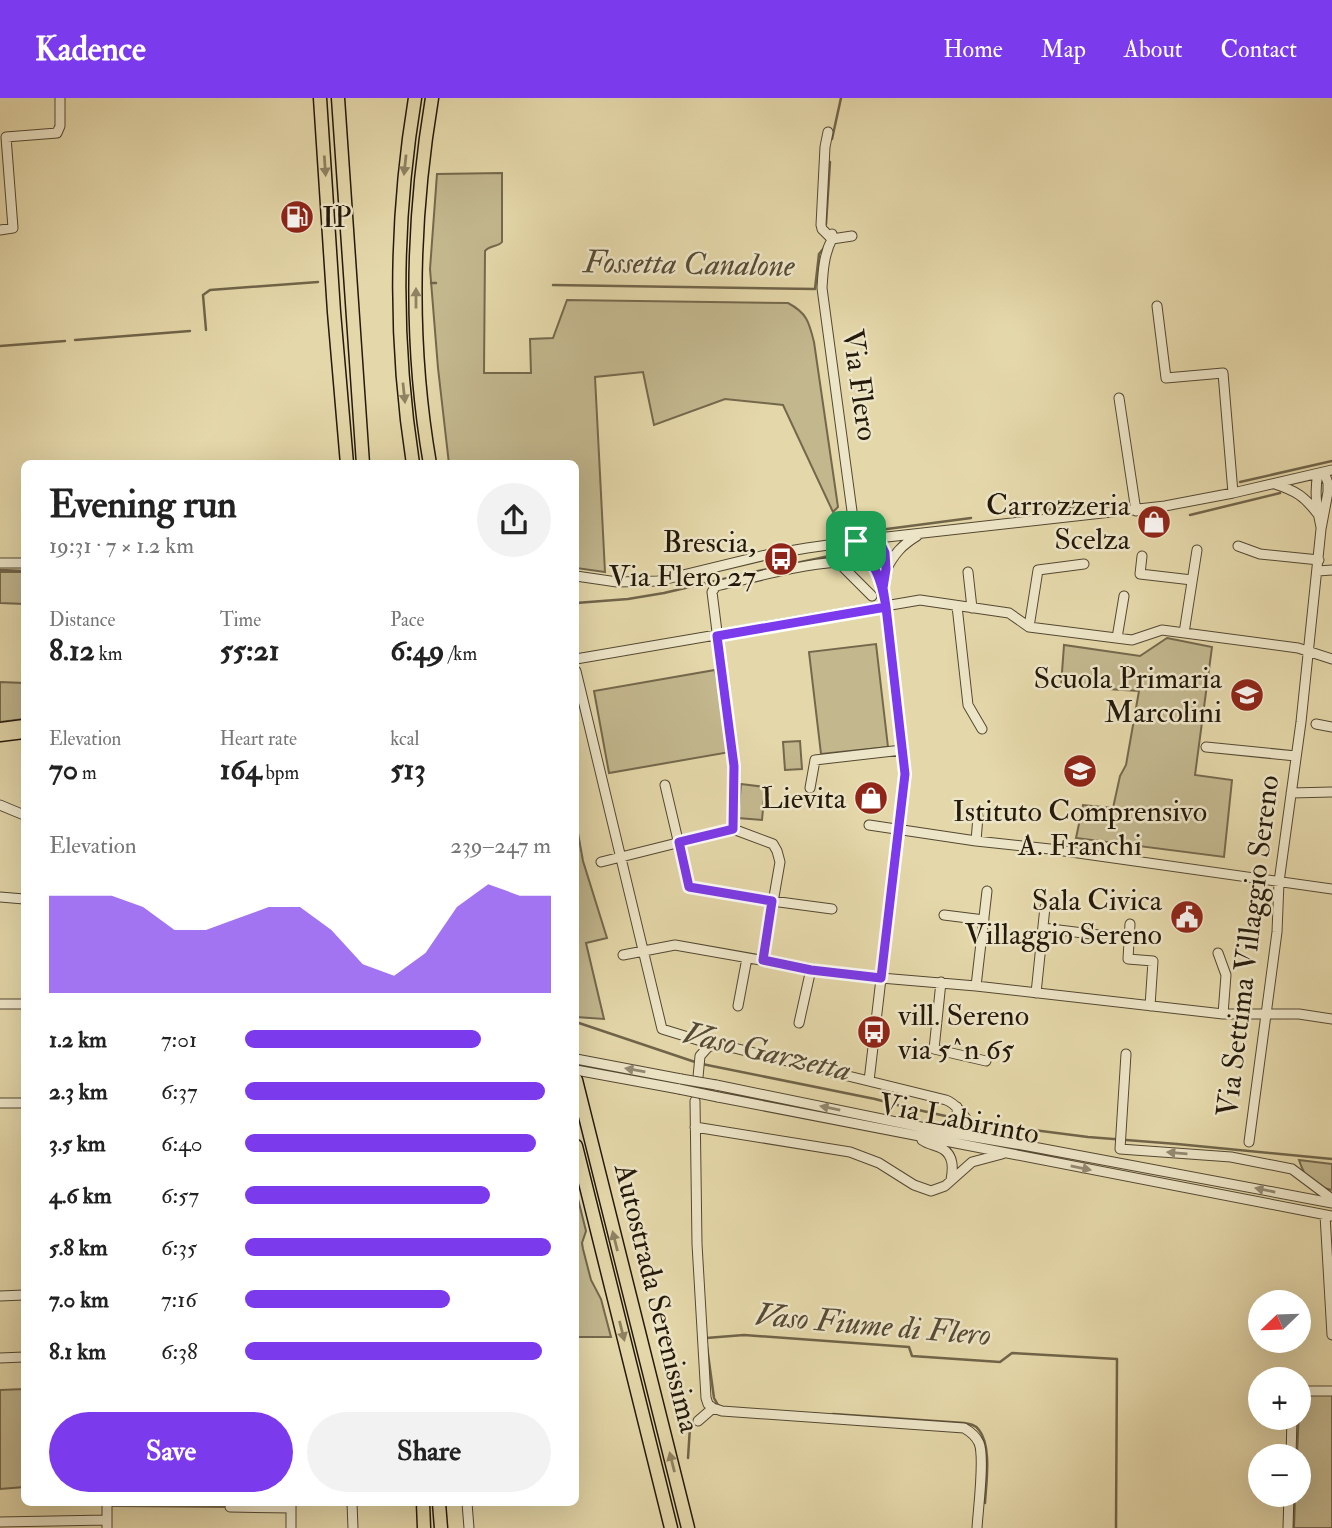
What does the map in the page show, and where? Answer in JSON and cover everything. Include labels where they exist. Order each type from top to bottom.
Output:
[{"type":"highway","points":[[320,98],[347,460]]},
{"type":"highway","points":[[338,98],[363,460]]},
{"type":"highway","points":[[412,460],[399,331],[399,246],[415,98]]},
{"type":"highway","points":[[429,460],[418,369],[416,242],[432,98]]},
{"type":"highway","name":"Autostrada Serenissima","points":[[579,1092],[688,1528]]},
{"type":"highway","name":"Autostrada Serenissima","points":[[579,1158],[671,1528]]},
{"type":"highway","points":[[423,1506],[424,1528]]},
{"type":"highway","points":[[439,1506],[441,1528]]},
{"type":"main road","points":[[0,728],[21,724]]},
{"type":"main road","points":[[0,736],[21,733]]},
{"type":"street","points":[[0,230],[13,228],[5,137],[57,133],[60,126],[60,98]]},
{"type":"street","points":[[828,132],[821,225],[832,237],[852,236]]},
{"type":"street","name":"Via Flero","points":[[832,237],[826,253],[822,288],[856,541]]},
{"type":"street","points":[[1157,306],[1166,378],[1223,373],[1233,493]]},
{"type":"street","points":[[1119,398],[1136,510]]},
{"type":"street","points":[[579,576],[617,582],[658,581],[766,555],[878,538],[1136,510],[1233,493],[1325,472]]},
{"type":"street","name":"Via Settima Villaggio Sereno","points":[[1248,1142],[1277,932],[1279,882],[1310,652],[1321,529],[1330,490],[1325,472]]},
{"type":"street","name":"Via Settima Villaggio Sereno","points":[[1321,529],[1315,486],[1325,472]]},
{"type":"street","points":[[1274,484],[1300,495],[1317,514]]},
{"type":"street","points":[[881,570],[896,551],[921,533]]},
{"type":"street","points":[[869,1081],[905,774],[881,570],[885,553],[878,538]]},
{"type":"street","points":[[842,543],[854,548],[881,570]]},
{"type":"street","points":[[1238,546],[1259,554],[1332,570]]},
{"type":"street","points":[[1184,633],[1197,550]]},
{"type":"street","points":[[1142,556],[1140,574],[1192,580]]},
{"type":"street","points":[[733,829],[734,766],[712,593],[716,586],[816,564],[838,562],[872,596]]},
{"type":"street","points":[[0,563],[21,563]]},
{"type":"street","points":[[1029,626],[1038,570],[1084,564]]},
{"type":"street","points":[[968,572],[972,608]]},
{"type":"street","points":[[1117,638],[1124,596]]},
{"type":"street","points":[[579,659],[920,600],[1009,613],[1029,626],[1132,639],[1161,630],[1298,648],[1332,659]]},
{"type":"street","points":[[957,607],[968,705],[982,729]]},
{"type":"street","points":[[579,684],[643,950]]},
{"type":"street","points":[[1316,724],[1332,727]]},
{"type":"street","name":"Via Settima Villaggio Sereno","points":[[1206,747],[1296,756]]},
{"type":"street","points":[[810,788],[816,760],[902,750]]},
{"type":"street","points":[[665,785],[689,887],[832,908]]},
{"type":"street","points":[[1291,793],[1332,792]]},
{"type":"street","points":[[0,805],[21,814]]},
{"type":"street","points":[[976,841],[978,816]]},
{"type":"street","points":[[869,825],[1332,889]]},
{"type":"street","points":[[601,862],[733,829],[773,844],[780,862],[763,960]]},
{"type":"street","points":[[976,986],[987,891]]},
{"type":"street","points":[[0,897],[21,899]]},
{"type":"street","points":[[1036,993],[1045,907]]},
{"type":"street","points":[[944,915],[984,920]]},
{"type":"street","points":[[1130,924],[1128,959],[1153,961],[1150,1006]]},
{"type":"street","points":[[1043,928],[1099,935]]},
{"type":"street","points":[[623,955],[675,945],[811,970],[881,978],[942,982],[1223,1014],[1299,1014],[1332,1019]]},
{"type":"street","name":"Via Labirinto","points":[[643,950],[663,1029],[702,1041],[708,1047],[722,1045],[946,1100],[957,1107],[981,1139]]},
{"type":"street","points":[[1218,953],[1226,975],[1223,1014]]},
{"type":"street","points":[[738,1006],[747,958]]},
{"type":"street","points":[[799,1023],[811,970]]},
{"type":"street","points":[[942,982],[934,1049],[986,1061]]},
{"type":"street","points":[[0,1004],[21,1004]]},
{"type":"street","points":[[699,1068],[703,1051],[708,1047]]},
{"type":"street","points":[[1108,1161],[1120,1143],[1126,1054]]},
{"type":"street","name":"Via Labirinto","points":[[579,1061],[589,1067],[679,1090],[1329,1215]]},
{"type":"street","name":"Via Labirinto","points":[[579,1069],[589,1067],[716,1085],[981,1139],[1332,1201]]},
{"type":"street","points":[[695,1101],[697,1244],[708,1404],[722,1410],[964,1428],[978,1440],[981,1454],[977,1528]]},
{"type":"street","points":[[0,1103],[21,1103]]},
{"type":"street","name":"Via Labirinto","points":[[945,1132],[957,1121],[957,1107]]},
{"type":"street","points":[[695,1127],[850,1152],[879,1163],[923,1190],[931,1191],[939,1190],[972,1162],[1006,1154]]},
{"type":"street","points":[[918,1136],[927,1144],[948,1153],[953,1167],[951,1180]]},
{"type":"street","points":[[1120,1143],[1231,1157],[1292,1169],[1332,1201]]},
{"type":"street","points":[[1329,1215],[1332,1335]]},
{"type":"street","points":[[0,1296],[21,1295]]},
{"type":"street","points":[[0,1358],[21,1357]]},
{"type":"street","points":[[1311,1391],[1332,1391]]},
{"type":"street","points":[[698,1422],[713,1408]]},
{"type":"street","points":[[0,1522],[107,1524],[107,1506]]},
{"type":"street","points":[[230,1507],[260,1506]]},
{"type":"street","points":[[291,1506],[291,1528]]},
{"type":"street","points":[[352,1506],[353,1528]]},
{"type":"street","points":[[467,1506],[469,1528]]},
{"type":"street","points":[[1288,1528],[1289,1507]]},
{"type":"shaded area","points":[[502,173],[502,242],[485,251],[484,373],[531,373],[530,339],[553,338],[567,300],[788,303],[799,310],[811,329],[814,342],[838,507],[833,512],[783,405],[725,399],[654,425],[643,372],[595,377],[605,572],[579,568],[579,460],[449,460],[430,269],[437,174]]},
{"type":"shaded area","points":[[0,572],[21,572],[21,604],[0,603]]},
{"type":"shaded area","points":[[1167,638],[1212,647],[1195,775],[1232,780],[1224,857],[1076,838],[1083,805],[1113,808],[1120,776],[1126,765],[1139,691],[1061,686],[1064,645],[1140,656]]},
{"type":"shaded area","points":[[876,644],[888,747],[821,754],[809,652]]},
{"type":"shaded area","points":[[715,670],[730,752],[609,773],[594,691]]},
{"type":"shaded area","points":[[0,682],[21,683],[21,719],[0,722]]},
{"type":"shaded area","points":[[800,741],[802,769],[785,770],[783,742]]},
{"type":"shaded area","points":[[741,784],[765,787],[762,820],[738,818]]},
{"type":"shaded area","points":[[579,839],[583,861],[607,938],[586,943],[604,1019],[579,1017]]},
{"type":"shaded area","points":[[1299,1160],[1332,1164],[1332,1190],[1310,1181]]},
{"type":"shaded area","points":[[579,1203],[586,1231],[583,1249],[611,1337],[579,1337]]},
{"type":"shaded area","points":[[1311,1387],[1332,1390],[1332,1528],[1294,1528],[1295,1507],[1311,1507],[1311,1444],[1298,1444],[1298,1430],[1311,1430]]},
{"type":"shaded area","points":[[21,1389],[21,1487],[0,1489],[0,1390]]},
{"type":"shaded area","points":[[111,1506],[224,1506],[224,1507]]},
{"type":"waterway","name":"Fossetta Canalone","points":[[832,139],[841,98]]},
{"type":"waterway","name":"Fossetta Canalone","points":[[826,224],[830,162]]},
{"type":"waterway","name":"Fossetta Canalone","points":[[553,285],[815,289],[819,254],[824,248]]},
{"type":"waterway","name":"Fossetta Canalone","points":[[206,330],[203,295],[210,290],[318,282]]},
{"type":"waterway","name":"Fossetta Canalone","points":[[431,283],[436,283]]},
{"type":"waterway","name":"Fossetta Canalone","points":[[75,340],[190,331]]},
{"type":"waterway","name":"Fossetta Canalone","points":[[0,346],[65,341]]},
{"type":"waterway","name":"Fossetta Canalone","points":[[1240,482],[1332,461]]},
{"type":"waterway","name":"Fossetta Canalone","points":[[1190,515],[1280,493]]},
{"type":"waterway","name":"Fossetta Canalone","points":[[1042,510],[1099,505]]},
{"type":"waterway","name":"Fossetta Canalone","points":[[864,532],[971,518]]},
{"type":"waterway","name":"Fossetta Canalone","points":[[579,603],[664,593],[834,555]]},
{"type":"waterway","name":"Fossetta Canalone","points":[[0,570],[21,571]]},
{"type":"waterway","name":"Vaso Garzetta","points":[[579,1023],[695,1062]]},
{"type":"waterway","name":"Vaso Garzetta","points":[[702,1064],[950,1117]]},
{"type":"waterway","name":"Vaso Garzetta","points":[[980,1123],[1088,1137],[1332,1159]]},
{"type":"waterway","name":"Vaso Fiume di Flero","points":[[706,1340],[744,1335],[909,1347],[912,1356],[1000,1362],[1012,1353],[1117,1359],[1116,1528]]},
{"type":"waterway","points":[[707,1347],[714,1398],[721,1407]]},
{"type":"waterway","points":[[833,1414],[975,1426],[986,1445],[985,1503]]},
{"type":"waterway","points":[[688,1458],[690,1427]]},
{"type":"place","name":"IP","points":[[297,217]]},
{"type":"place","name":"Carrozzeria Scelza","points":[[1154,522]]},
{"type":"place","name":"Brescia, Via Flero 27","points":[[781,559]]},
{"type":"place","name":"Scuola Primaria Marcolini","points":[[1247,695]]},
{"type":"place","name":"Istituto Comprensivo A. Franchi","points":[[1080,771]]},
{"type":"place","name":"Lievita","points":[[871,798]]},
{"type":"place","name":"Sala Civica Villaggio Sereno","points":[[1187,917]]},
{"type":"place","name":"vill. Sereno via 5^n 65","points":[[874,1032]]},
{"type":"route","points":[[856,541],[842,543],[854,548],[871,563],[883,588],[886,607],[905,774],[881,978],[811,970],[763,960],[772,901],[689,887],[679,842],[733,829],[734,766],[717,636],[886,607],[883,588],[885,553],[878,538],[856,541]]}]
